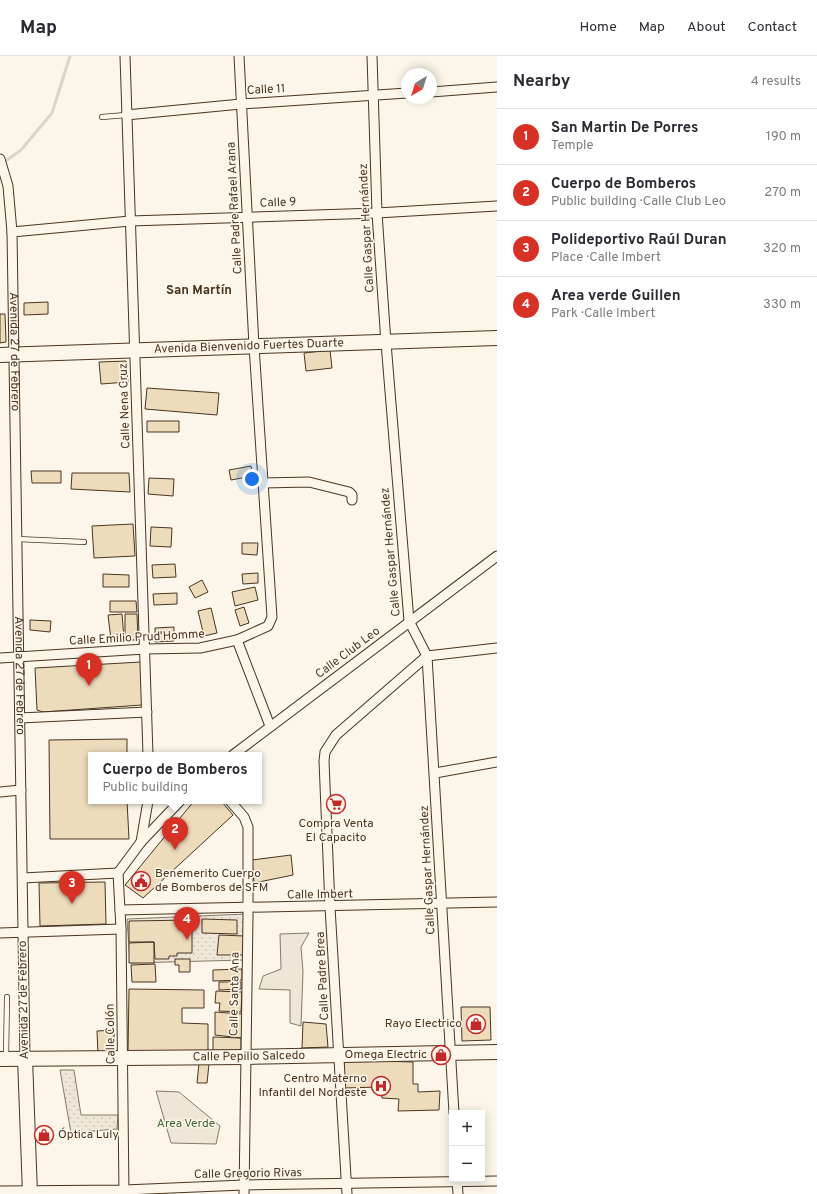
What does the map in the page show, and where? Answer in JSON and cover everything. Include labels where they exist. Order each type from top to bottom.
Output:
[{"type":"main road","name":"Avenida Bienvenido Fuertes Duarte","points":[[7,355],[497,338]]},
{"type":"main road","name":"Calle Pepillo Salcedo","points":[[3,1058],[246,1057],[497,1052]]},
{"type":"main road","name":"Avenida 27 de Febrero","points":[[25,1058],[30,1192]]},
{"type":"street","name":"Calle Nena Cruz","points":[[125,56],[148,752]]},
{"type":"street","name":"Calle Padre Rafael Arana","points":[[239,56],[254,346],[272,618],[270,622]]},
{"type":"street","name":"Calle Gaspar Hernández","points":[[372,56],[377,213],[386,343],[410,621],[427,656],[454,1110]]},
{"type":"street","points":[[437,92],[497,87]]},
{"type":"street","name":"Calle 11","points":[[126,114],[241,104],[401,94]]},
{"type":"street","name":"Avenida 27 de Febrero","points":[[0,159],[8,186],[12,232],[7,355],[17,539],[25,1058]]},
{"type":"street","name":"Calle 9","points":[[12,232],[130,221],[247,216],[377,213],[497,206]]},
{"type":"street","points":[[263,483],[309,482],[349,492],[352,495],[352,500]]},
{"type":"street","name":"Calle Club Leo","points":[[237,752],[497,556]]},
{"type":"street","name":"Calle Emilio Prud'Homme","points":[[0,658],[145,649],[200,648],[237,640],[268,626],[270,622]]},
{"type":"street","points":[[237,640],[270,726]]},
{"type":"street","points":[[427,656],[497,648]]},
{"type":"street","name":"Calle Padre Brea","points":[[347,1194],[330,907],[324,756],[329,744],[336,735],[427,656]]},
{"type":"street","points":[[20,718],[147,712]]},
{"type":"street","points":[[434,773],[497,762]]},
{"type":"street","points":[[0,792],[21,790]]},
{"type":"street","points":[[141,842],[147,804]]},
{"type":"street","points":[[22,878],[118,873],[141,842],[177,804]]},
{"type":"street","name":"Calle Santa Ana","points":[[233,804],[244,817],[248,827],[244,1190]]},
{"type":"street","name":"Calle Colón","points":[[118,873],[121,930],[124,1192]]},
{"type":"street","name":"Calle Imbert","points":[[120,910],[330,907],[497,902]]},
{"type":"street","points":[[0,933],[121,930]]},
{"type":"street","name":"Calle Gregorio Rivas","points":[[0,1191],[124,1192],[244,1190],[449,1180]]},
{"type":"street","name":"Calle Gregorio Rivas","points":[[485,1181],[497,1181]]},
{"type":"street","points":[[457,1182],[458,1194]]},
{"type":"lane","points":[[102,117],[126,114]]},
{"type":"lane","points":[[17,539],[84,542]]},
{"type":"lane","points":[[3,1058],[7,997]]},
{"type":"green space","points":[[247,914],[244,960],[130,963],[127,919]]},
{"type":"green space","points":[[309,933],[301,947],[303,971],[301,1026],[290,1023],[290,990],[259,989],[263,976],[281,969],[280,934]]},
{"type":"green space","points":[[60,1070],[74,1070],[81,1115],[118,1115],[117,1129],[71,1133]]},
{"type":"green space","name":"Area Verde","points":[[156,1091],[179,1092],[220,1126],[216,1144],[171,1143]]},
{"type":"building","points":[[48,302],[48,314],[24,315],[24,303]]},
{"type":"building","points":[[0,314],[5,314],[6,342],[0,343]]},
{"type":"building","points":[[330,350],[332,368],[306,371],[304,353]]},
{"type":"building","points":[[126,361],[128,382],[101,384],[99,362]]},
{"type":"building","points":[[147,388],[219,393],[217,415],[145,409]]},
{"type":"building","points":[[147,421],[179,421],[179,432],[147,432]]},
{"type":"building","points":[[251,466],[253,476],[231,480],[229,470]]},
{"type":"building","points":[[31,471],[61,471],[61,483],[32,483]]},
{"type":"building","points":[[72,473],[129,473],[130,492],[71,489]]},
{"type":"building","points":[[149,478],[174,479],[173,496],[148,494]]},
{"type":"building","points":[[133,524],[135,556],[94,558],[92,526]]},
{"type":"building","points":[[151,527],[172,528],[171,547],[150,546]]},
{"type":"building","points":[[242,543],[258,543],[257,555],[242,554]]},
{"type":"building","points":[[175,564],[176,577],[153,578],[152,565]]},
{"type":"building","points":[[258,573],[258,583],[243,584],[242,574]]},
{"type":"building","points":[[103,574],[129,575],[129,587],[103,587]]},
{"type":"building","points":[[202,580],[208,592],[195,598],[189,587]]},
{"type":"building","points":[[255,587],[258,600],[235,606],[232,592]]},
{"type":"building","points":[[177,593],[177,604],[154,605],[153,594]]},
{"type":"building","points":[[110,601],[136,601],[137,612],[110,612]]},
{"type":"building","points":[[244,607],[249,623],[240,626],[235,610]]},
{"type":"building","points":[[211,608],[217,633],[204,636],[198,611]]},
{"type":"building","points":[[122,614],[124,638],[111,640],[108,615]]},
{"type":"building","points":[[125,614],[137,614],[138,640],[125,640]]},
{"type":"building","points":[[30,620],[51,621],[50,632],[30,630]]},
{"type":"building","points":[[174,627],[174,641],[155,642],[155,628]]},
{"type":"building","points":[[141,662],[142,705],[43,712],[37,710],[35,668]]},
{"type":"building","points":[[127,739],[127,752],[88,752],[88,804],[127,804],[129,839],[50,839],[49,740]]},
{"type":"building","points":[[192,804],[224,804],[233,815],[143,898],[125,885]]},
{"type":"building","points":[[291,855],[293,875],[254,883],[252,860]]},
{"type":"building","points":[[105,882],[106,924],[40,926],[39,883]]},
{"type":"building","points":[[202,919],[237,920],[237,934],[202,933]]},
{"type":"building","points":[[192,920],[192,953],[177,953],[177,956],[169,956],[169,959],[155,959],[154,942],[129,942],[129,921]]},
{"type":"building","points":[[219,935],[244,936],[243,955],[217,955]]},
{"type":"building","points":[[154,942],[154,963],[129,963],[129,943]]},
{"type":"building","points":[[175,959],[190,959],[190,972],[179,972],[179,965],[175,965]]},
{"type":"building","points":[[155,964],[156,982],[132,982],[131,965]]},
{"type":"building","points":[[242,969],[242,980],[213,981],[213,970]]},
{"type":"building","points":[[219,982],[241,982],[241,989],[219,990]]},
{"type":"building","points":[[129,989],[204,990],[204,1008],[182,1008],[182,1023],[208,1024],[208,1053],[128,1052]]},
{"type":"building","points":[[216,991],[242,992],[241,1012],[219,1011],[220,1003],[215,1003]]},
{"type":"building","name":"Rayo Electrico","points":[[461,1007],[490,1007],[491,1040],[462,1041]]},
{"type":"building","points":[[215,1012],[243,1014],[242,1038],[215,1035]]},
{"type":"building","points":[[303,1022],[326,1024],[328,1047],[302,1048]]},
{"type":"building","points":[[114,1030],[114,1055],[98,1055],[97,1031]]},
{"type":"building","points":[[213,1037],[241,1038],[241,1052],[213,1051]]},
{"type":"building","name":"Centro Materno Infantil del Nordeste","points":[[344,1060],[413,1062],[413,1084],[418,1084],[418,1092],[440,1091],[439,1110],[398,1111],[399,1099],[382,1098],[380,1087],[344,1088]]},
{"type":"building","points":[[199,1063],[209,1064],[207,1083],[197,1083]]},
{"type":"waterway","points":[[7,160],[21,150],[52,113],[70,56]]},
{"type":"place","name":"San Martin De Porres","points":[[89,686]]},
{"type":"place","name":"Compra Venta El Capacito","points":[[336,804]]},
{"type":"place","name":"Cuerpo de Bomberos","points":[[175,850]]},
{"type":"place","name":"Benemerito Cuerpo de Bomberos de SFM","points":[[141,881]]},
{"type":"place","name":"Polideportivo Raúl Duran","points":[[72,904]]},
{"type":"place","name":"Area verde Guillen","points":[[187,940]]},
{"type":"place","name":"Rayo Electrico","points":[[476,1024]]},
{"type":"place","name":"Omega Electric","points":[[441,1055]]},
{"type":"place","name":"Centro Materno Infantil del Nordeste","points":[[381,1086]]},
{"type":"place","name":"Óptica Luly","points":[[44,1135]]},
{"type":"district","name":"San Martín","points":[[199,291]]}]
